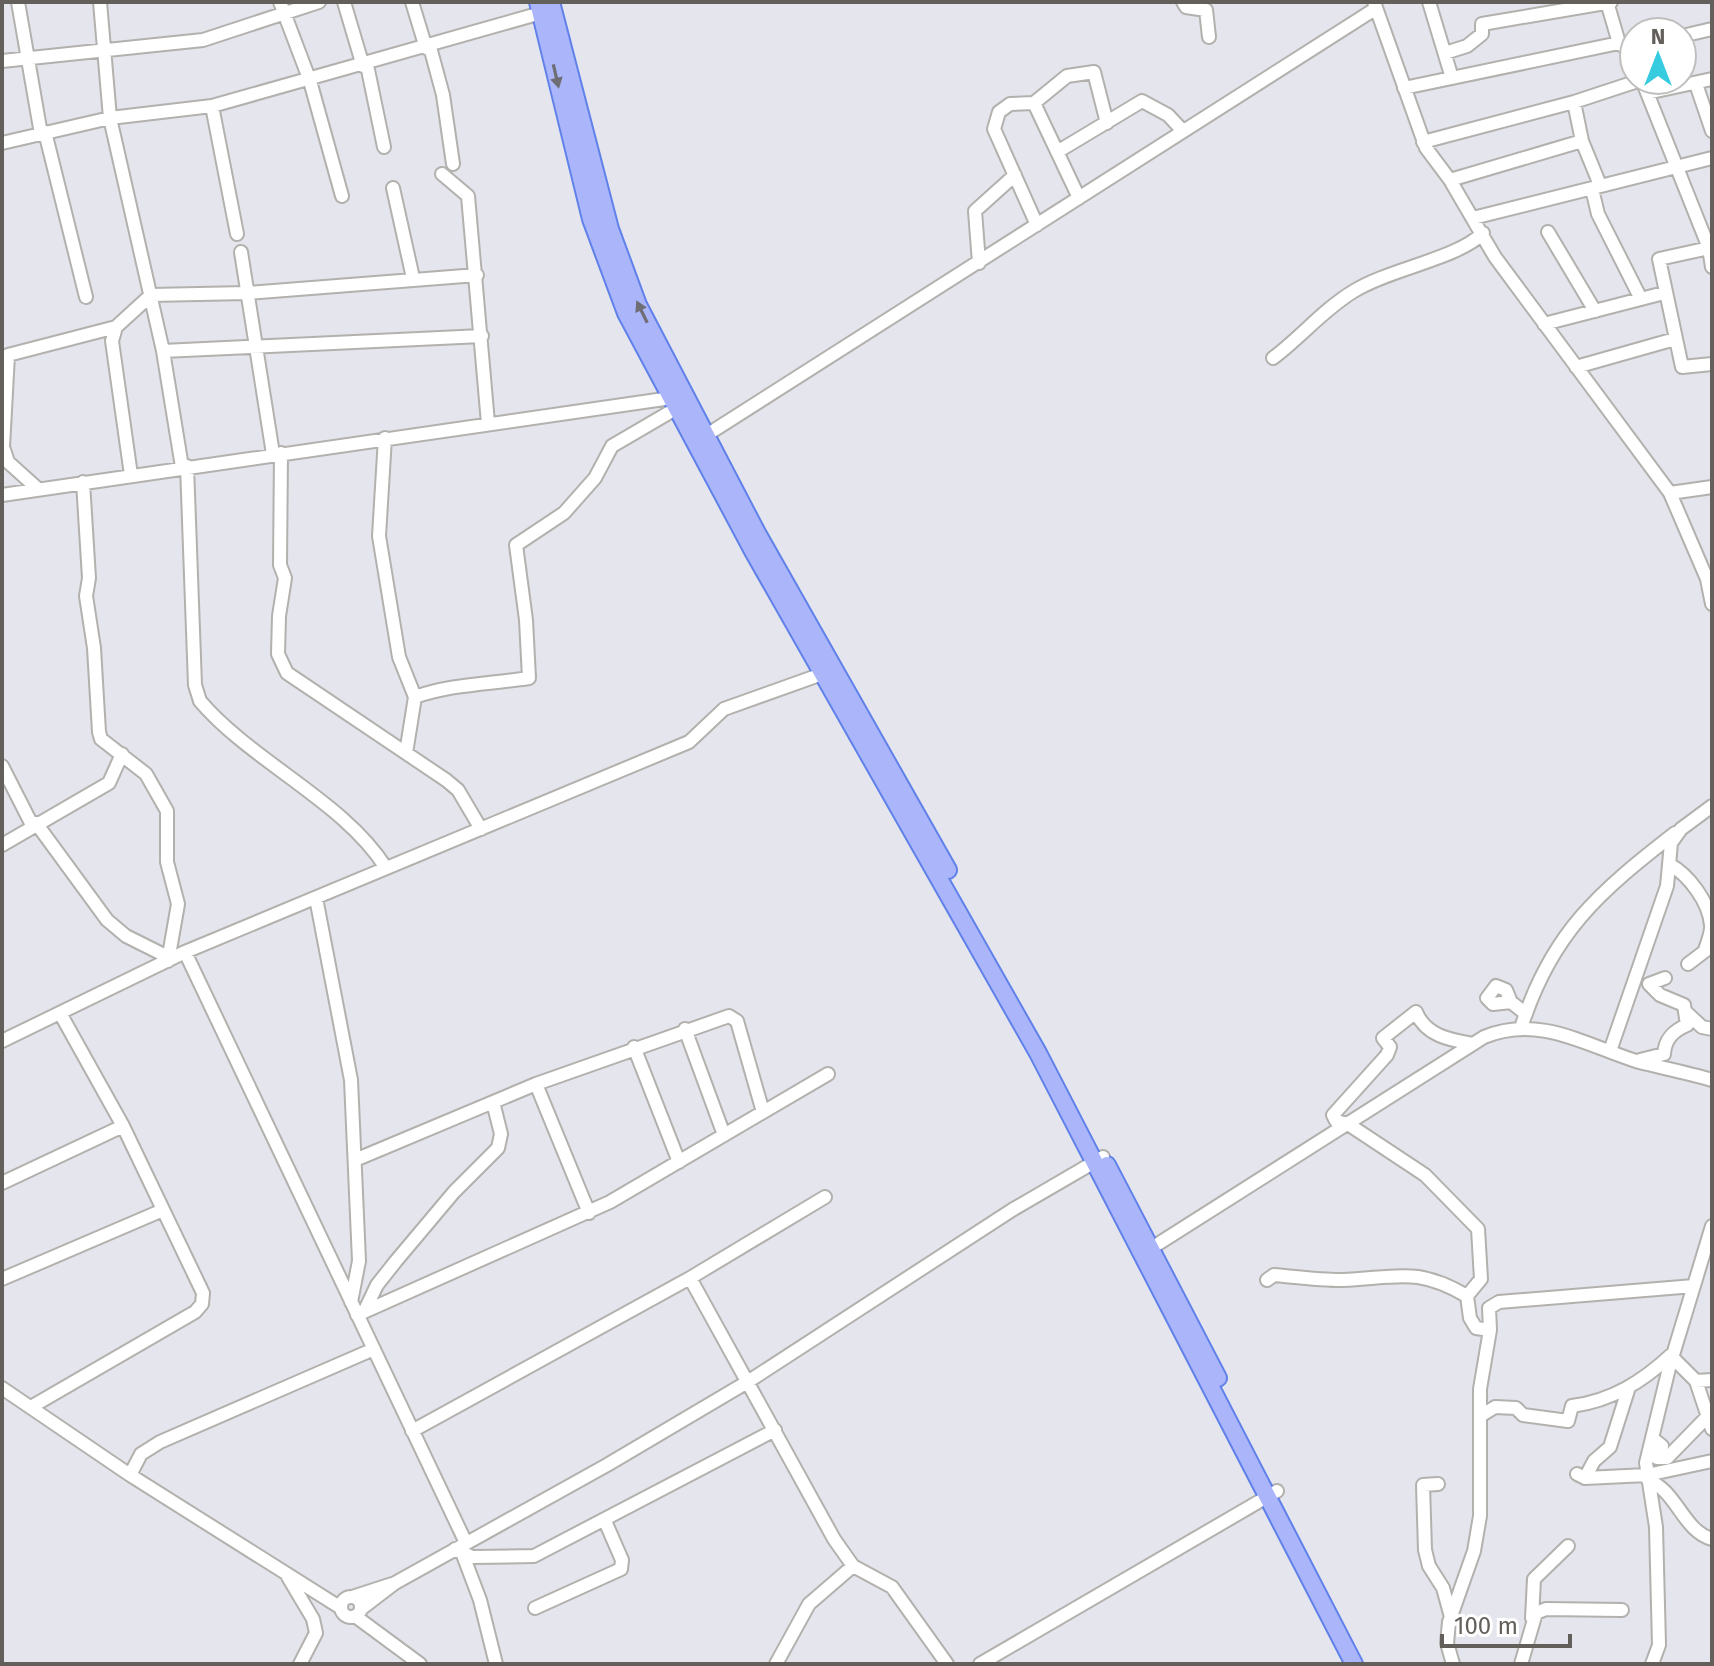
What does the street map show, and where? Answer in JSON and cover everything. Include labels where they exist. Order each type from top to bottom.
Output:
[{"type":"main road","points":[[543,6],[576,161],[608,274],[674,403],[822,674],[1150,1249],[1354,1664]]},
{"type":"main road","points":[[543,6],[629,285],[705,436],[982,931],[1272,1494],[1366,1664]]},
{"type":"street","points":[[18,2],[43,133],[86,297]]},
{"type":"street","points":[[100,2],[110,118],[147,272],[185,467],[195,685],[200,701],[362,834],[386,868]]},
{"type":"street","points":[[2,61],[216,38],[282,8],[319,2]]},
{"type":"street","points":[[344,2],[365,65],[384,147]]},
{"type":"street","points":[[412,2],[443,95],[453,164]]},
{"type":"street","points":[[1183,2],[1186,7],[1210,6],[1209,37]]},
{"type":"street","points":[[1429,2],[1452,78]]},
{"type":"street","points":[[1445,53],[1467,46],[1482,34],[1482,24],[1555,6],[1608,2],[1618,26]]},
{"type":"street","points":[[705,436],[979,263],[1374,5],[1423,142],[1544,324],[1670,493],[1708,582],[1712,604]]},
{"type":"street","points":[[2,143],[110,118],[212,106],[428,47],[543,6]]},
{"type":"street","points":[[282,8],[310,81],[342,196]]},
{"type":"street","points":[[1404,88],[1618,49]]},
{"type":"street","points":[[1037,225],[994,129],[994,119],[1010,104],[1034,103],[1067,76],[1094,72],[1107,123]]},
{"type":"street","points":[[1698,90],[1712,131]]},
{"type":"street","points":[[1423,142],[1618,91]]},
{"type":"street","points":[[1648,96],[1709,248],[1712,267]]},
{"type":"street","points":[[1057,152],[1142,101],[1168,115],[1182,130]]},
{"type":"street","points":[[1574,102],[1596,187],[1598,214],[1641,299]]},
{"type":"street","points":[[1034,103],[1079,198]]},
{"type":"street","points":[[212,106],[237,234]]},
{"type":"street","points":[[1450,180],[1582,141]]},
{"type":"street","points":[[1473,218],[1712,158]]},
{"type":"street","points":[[442,174],[468,196],[469,235],[477,275],[488,423]]},
{"type":"street","points":[[979,263],[975,211],[1015,175]]},
{"type":"street","points":[[393,188],[413,278]]},
{"type":"street","points":[[1548,232],[1595,311]]},
{"type":"street","points":[[1273,358],[1354,290],[1402,267],[1447,253],[1483,233]]},
{"type":"street","points":[[1709,248],[1659,259],[1682,367],[1712,364]]},
{"type":"street","points":[[241,252],[255,345],[277,453],[280,565],[285,578],[279,616],[280,663],[297,683],[325,695],[458,790],[481,829]]},
{"type":"street","points":[[131,475],[112,341],[116,327],[150,292],[247,293],[477,275]]},
{"type":"street","points":[[1544,324],[1664,293]]},
{"type":"street","points":[[38,489],[8,462],[3,447],[8,355],[116,327]]},
{"type":"street","points":[[163,351],[482,336]]},
{"type":"street","points":[[1576,367],[1675,339]]},
{"type":"street","points":[[2,495],[488,423],[674,403]]},
{"type":"street","points":[[415,697],[443,687],[475,687],[529,678],[526,620],[516,545],[564,513],[595,478],[612,446],[674,403]]},
{"type":"street","points":[[385,438],[379,536],[399,657],[415,697],[406,753]]},
{"type":"street","points":[[83,482],[89,578],[86,596],[99,732],[101,739],[146,774],[167,811],[167,862],[178,904],[168,959]]},
{"type":"street","points":[[1670,493],[1712,487]]},
{"type":"street","points":[[2,1041],[168,959],[689,742],[724,709],[822,674]]},
{"type":"street","points":[[2,845],[109,783],[122,754]]},
{"type":"street","points":[[2,766],[34,824],[107,920],[126,936],[168,959]]},
{"type":"street","points":[[1521,1028],[1545,966],[1590,902],[1712,806]]},
{"type":"street","points":[[1610,1051],[1667,886],[1671,843],[1681,829]]},
{"type":"street","points":[[1669,864],[1681,870],[1706,905],[1711,925],[1708,948],[1696,962],[1688,964]]},
{"type":"street","points":[[316,898],[351,1080],[359,1261],[351,1302]]},
{"type":"street","points":[[185,952],[351,1302],[361,1314],[462,1549],[480,1600],[496,1664]]},
{"type":"street","points":[[1637,1061],[1664,1054],[1665,1043],[1677,1029],[1687,1025],[1684,1005],[1660,995],[1649,984],[1665,978]]},
{"type":"street","points":[[1511,1002],[1526,1014]]},
{"type":"street","points":[[1348,1124],[1353,1090],[1387,1055],[1390,1047],[1383,1038],[1416,1012],[1421,1022],[1444,1040],[1473,1044]]},
{"type":"street","points":[[31,1407],[195,1312],[202,1304],[203,1293],[123,1126],[60,1013]]},
{"type":"street","points":[[1687,1013],[1702,1027],[1712,1029]]},
{"type":"street","points":[[355,1160],[536,1084],[685,1029],[733,1016],[763,1112]]},
{"type":"street","points":[[685,1029],[724,1135]]},
{"type":"street","points":[[1150,1249],[1473,1044],[1503,1029],[1556,1031],[1637,1061],[1711,1078]]},
{"type":"street","points":[[634,1047],[679,1162]]},
{"type":"street","points":[[361,1314],[504,1247],[589,1213],[828,1074]]},
{"type":"street","points":[[536,1084],[589,1213]]},
{"type":"street","points":[[361,1314],[377,1285],[396,1261],[461,1185],[498,1148],[501,1134],[493,1102]]},
{"type":"street","points":[[1348,1124],[1425,1175],[1478,1229],[1481,1279],[1467,1296]]},
{"type":"street","points":[[2,1183],[123,1126]]},
{"type":"street","points":[[341,1608],[343,1601],[395,1583],[462,1549],[749,1381],[837,1321],[1098,1159]]},
{"type":"street","points":[[412,1431],[690,1278],[825,1197]]},
{"type":"street","points":[[2,1279],[163,1210]]},
{"type":"street","points":[[1652,1664],[1659,1645],[1656,1527],[1648,1477],[1652,1438],[1712,1226]]},
{"type":"street","points":[[1267,1280],[1274,1275],[1342,1280],[1411,1274],[1446,1283],[1467,1296],[1476,1328],[1490,1330]]},
{"type":"street","points":[[690,1278],[834,1539],[853,1566],[892,1587],[949,1663]]},
{"type":"street","points":[[1453,1664],[1447,1643],[1451,1617],[1474,1551],[1480,1516],[1480,1389],[1490,1330],[1489,1308],[1499,1302],[1694,1286]]},
{"type":"street","points":[[130,1475],[141,1454],[160,1442],[374,1349]]},
{"type":"street","points":[[1652,1438],[1662,1446],[1657,1458],[1667,1458],[1710,1422],[1696,1381],[1673,1355]]},
{"type":"street","points":[[1482,1415],[1495,1407],[1516,1408],[1523,1415],[1568,1421],[1572,1406],[1591,1404],[1641,1382],[1673,1355]]},
{"type":"street","points":[[1696,1381],[1712,1380]]},
{"type":"street","points":[[1629,1387],[1610,1447],[1581,1476],[1648,1477],[1712,1461]]},
{"type":"street","points":[[2,1388],[130,1475],[341,1608],[346,1615],[358,1612],[395,1583]]},
{"type":"street","points":[[462,1549],[534,1556],[605,1521],[653,1491],[686,1479],[775,1430]]},
{"type":"street","points":[[1648,1477],[1673,1498],[1690,1524],[1704,1537],[1712,1539]]},
{"type":"street","points":[[1438,1484],[1423,1485],[1425,1550],[1429,1566],[1443,1588],[1451,1617]]},
{"type":"street","points":[[980,1664],[1272,1494]]},
{"type":"street","points":[[535,1608],[621,1569],[622,1560],[605,1521]]},
{"type":"street","points":[[1521,1664],[1532,1618],[1534,1579],[1568,1546]]},
{"type":"street","points":[[776,1664],[809,1604],[853,1566]]},
{"type":"street","points":[[286,1574],[315,1626],[313,1641],[300,1664]]},
{"type":"street","points":[[352,1597],[360,1602],[358,1612]]},
{"type":"street","points":[[1532,1618],[1546,1609],[1622,1610]]},
{"type":"street","points":[[358,1612],[420,1664]]}]
